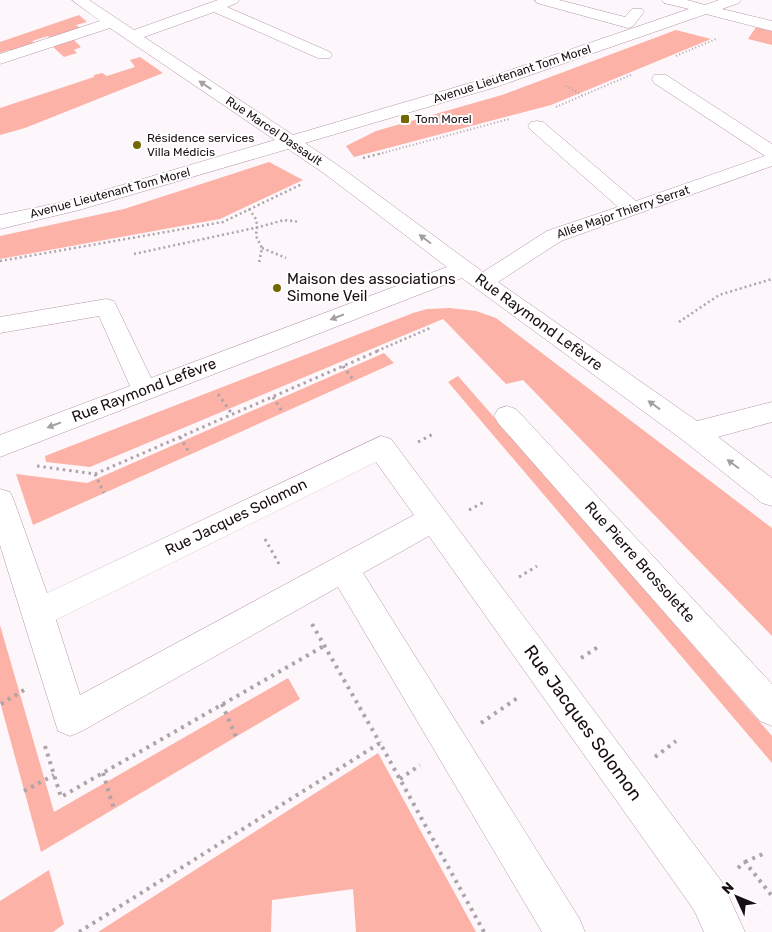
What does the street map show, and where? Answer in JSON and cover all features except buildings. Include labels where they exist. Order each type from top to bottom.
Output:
[{"type":"street","name":"Rue Marcel Dassault","points":[[79,0],[332,170],[473,275]]},
{"type":"street","points":[[131,36],[232,0]]},
{"type":"street","points":[[542,0],[628,23],[637,12]]},
{"type":"street","points":[[668,0],[772,26]]},
{"type":"street","name":"Avenue Lieutenant Tom Morel","points":[[0,222],[72,206],[490,83],[734,0]]},
{"type":"street","points":[[216,7],[324,56]]},
{"type":"street","points":[[0,59],[112,22]]},
{"type":"street","points":[[660,79],[772,152]]},
{"type":"street","points":[[537,126],[633,209]]},
{"type":"street","name":"Allée Major Thierry Serrat","points":[[473,275],[554,236],[772,160]]},
{"type":"street","name":"Rue Raymond Lefèvre","points":[[0,446],[144,390],[473,275],[693,433],[772,494]]},
{"type":"street","points":[[0,326],[106,307],[144,390]]},
{"type":"street","points":[[693,433],[772,412]]},
{"type":"street","name":"Rue Pierre Brossolette","points":[[507,416],[772,709]]},
{"type":"street","name":"Rue Jacques Solomon","points":[[38,612],[381,447],[550,676],[708,896],[725,932]]},
{"type":"street","points":[[0,501],[38,612],[70,720],[295,593],[433,519]]},
{"type":"street","points":[[343,568],[565,932]]},
{"type":"path","points":[[579,94],[583,96]]},
{"type":"path","points":[[249,209],[255,215],[259,227],[256,236],[262,248],[259,263]]},
{"type":"path","points":[[134,254],[284,220],[300,222]]},
{"type":"path","points":[[262,248],[286,258]]},
{"type":"path","points":[[679,322],[719,295],[772,279]]},
{"type":"path","points":[[36,466],[95,474],[430,328]]},
{"type":"path","points":[[343,366],[354,381]]},
{"type":"path","points":[[216,390],[232,414]]},
{"type":"path","points":[[273,397],[283,413]]},
{"type":"path","points":[[180,437],[190,454]]},
{"type":"path","points":[[95,474],[104,493]]},
{"type":"path","points":[[250,511],[484,932]]},
{"type":"path","points":[[400,779],[550,676],[600,645]]},
{"type":"path","points":[[0,704],[28,688]]},
{"type":"path","points":[[222,704],[236,737]]},
{"type":"path","points":[[654,758],[676,741]]},
{"type":"path","points":[[79,932],[380,743]]},
{"type":"path","points":[[103,773],[114,809]]},
{"type":"path","points":[[24,791],[54,775]]},
{"type":"path","points":[[745,862],[765,853]]},
{"type":"shaded area","points":[[79,15],[87,22],[76,25],[83,30],[52,39],[48,36],[32,41],[36,44],[12,52],[9,50],[0,53],[0,42]]},
{"type":"shaded area","points":[[756,27],[772,31],[772,45],[748,39]]},
{"type":"shaded area","points":[[676,30],[711,39],[551,105],[354,157],[346,146],[376,131],[502,95]]},
{"type":"shaded area","points":[[73,39],[81,47],[74,50],[77,53],[64,57],[52,46]]},
{"type":"shaded area","points":[[140,57],[163,73],[25,128],[0,135],[0,108],[94,77],[94,75],[102,73],[107,76],[135,67],[130,60]]},
{"type":"shaded area","points":[[269,162],[303,180],[220,219],[0,259],[0,236],[124,209]]},
{"type":"shaded area","points":[[450,308],[476,311],[496,318],[772,528],[772,636],[523,380],[506,384],[443,319],[90,467],[46,462],[45,456],[413,313],[427,309]]},
{"type":"shaded area","points":[[384,353],[394,363],[33,525],[16,474],[87,483]]},
{"type":"shaded area","points":[[458,376],[772,736],[772,763],[448,382]]},
{"type":"shaded area","points":[[0,625],[54,812],[288,678],[300,699],[41,852],[0,702]]},
{"type":"shaded area","points":[[378,753],[476,932],[356,932],[353,889],[272,900],[271,932],[98,932]]},
{"type":"shaded area","points":[[49,870],[64,924],[53,932],[0,932],[0,901]]},
{"type":"place","name":"Tom Morel","points":[[405,119]]},
{"type":"place","name":"Résidence services Villa Médicis","points":[[137,145]]},
{"type":"place","name":"Maison des associations Simone Veil","points":[[277,288]]}]
